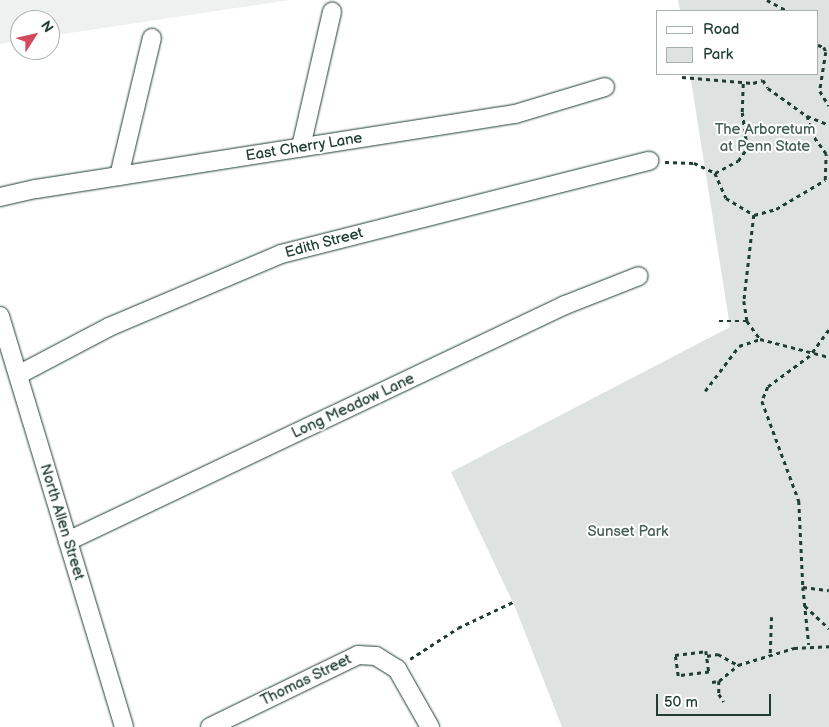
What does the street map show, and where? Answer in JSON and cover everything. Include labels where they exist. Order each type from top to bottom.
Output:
[{"type":"street","points":[[301,147],[332,12]]},
{"type":"street","points":[[118,176],[152,38]]},
{"type":"street","name":"East Cherry Lane","points":[[0,197],[118,176],[515,114],[605,87]]},
{"type":"street","name":"Edith Street","points":[[18,375],[109,327],[281,254],[648,161]]},
{"type":"street","name":"Long Meadow Lane","points":[[68,541],[565,305],[639,276]]},
{"type":"street","name":"North Allen Street","points":[[0,316],[124,727]]},
{"type":"street","name":"Thomas Street","points":[[210,727],[358,655],[376,656],[397,669],[430,727]]},
{"type":"path","points":[[767,0],[786,10]]},
{"type":"path","points":[[819,45],[824,47],[826,52],[820,91],[829,106]]},
{"type":"path","points":[[682,77],[766,81],[768,88],[807,116],[829,125]]},
{"type":"path","points":[[715,173],[738,161],[747,148],[742,112],[744,80]]},
{"type":"path","points":[[648,161],[694,163],[715,173],[726,198],[754,215],[776,209],[825,180],[826,154],[812,135],[807,116]]},
{"type":"path","points":[[754,215],[744,302],[747,321],[760,339]]},
{"type":"path","points":[[719,321],[747,321]]},
{"type":"path","points":[[808,645],[799,501],[762,401],[768,387],[815,351],[829,330]]},
{"type":"path","points":[[705,391],[739,346],[760,339],[815,351],[829,357]]},
{"type":"path","points":[[803,587],[829,590]]},
{"type":"path","points":[[409,660],[458,628],[512,602]]},
{"type":"path","points":[[804,605],[829,628]]},
{"type":"path","points":[[770,654],[771,617]]},
{"type":"path","points":[[712,682],[719,681],[738,665],[770,654],[808,645],[829,646]]},
{"type":"path","points":[[706,651],[707,656],[709,672],[678,676],[675,655],[706,651]]},
{"type":"path","points":[[707,656],[718,654],[738,665]]},
{"type":"path","points":[[719,681],[719,694],[724,702]]},
{"type":"shaded area","points":[[0,0],[290,0],[60,34],[60,10],[10,10],[10,42],[0,44]]},
{"type":"green space","name":"Sunset Park","points":[[678,0],[829,0],[829,727],[562,727],[515,607],[451,472],[730,327],[690,75],[819,75],[819,10],[680,10]]},
{"type":"park label","name":"The Arboretum at Penn State","points":[[765,138]]}]
